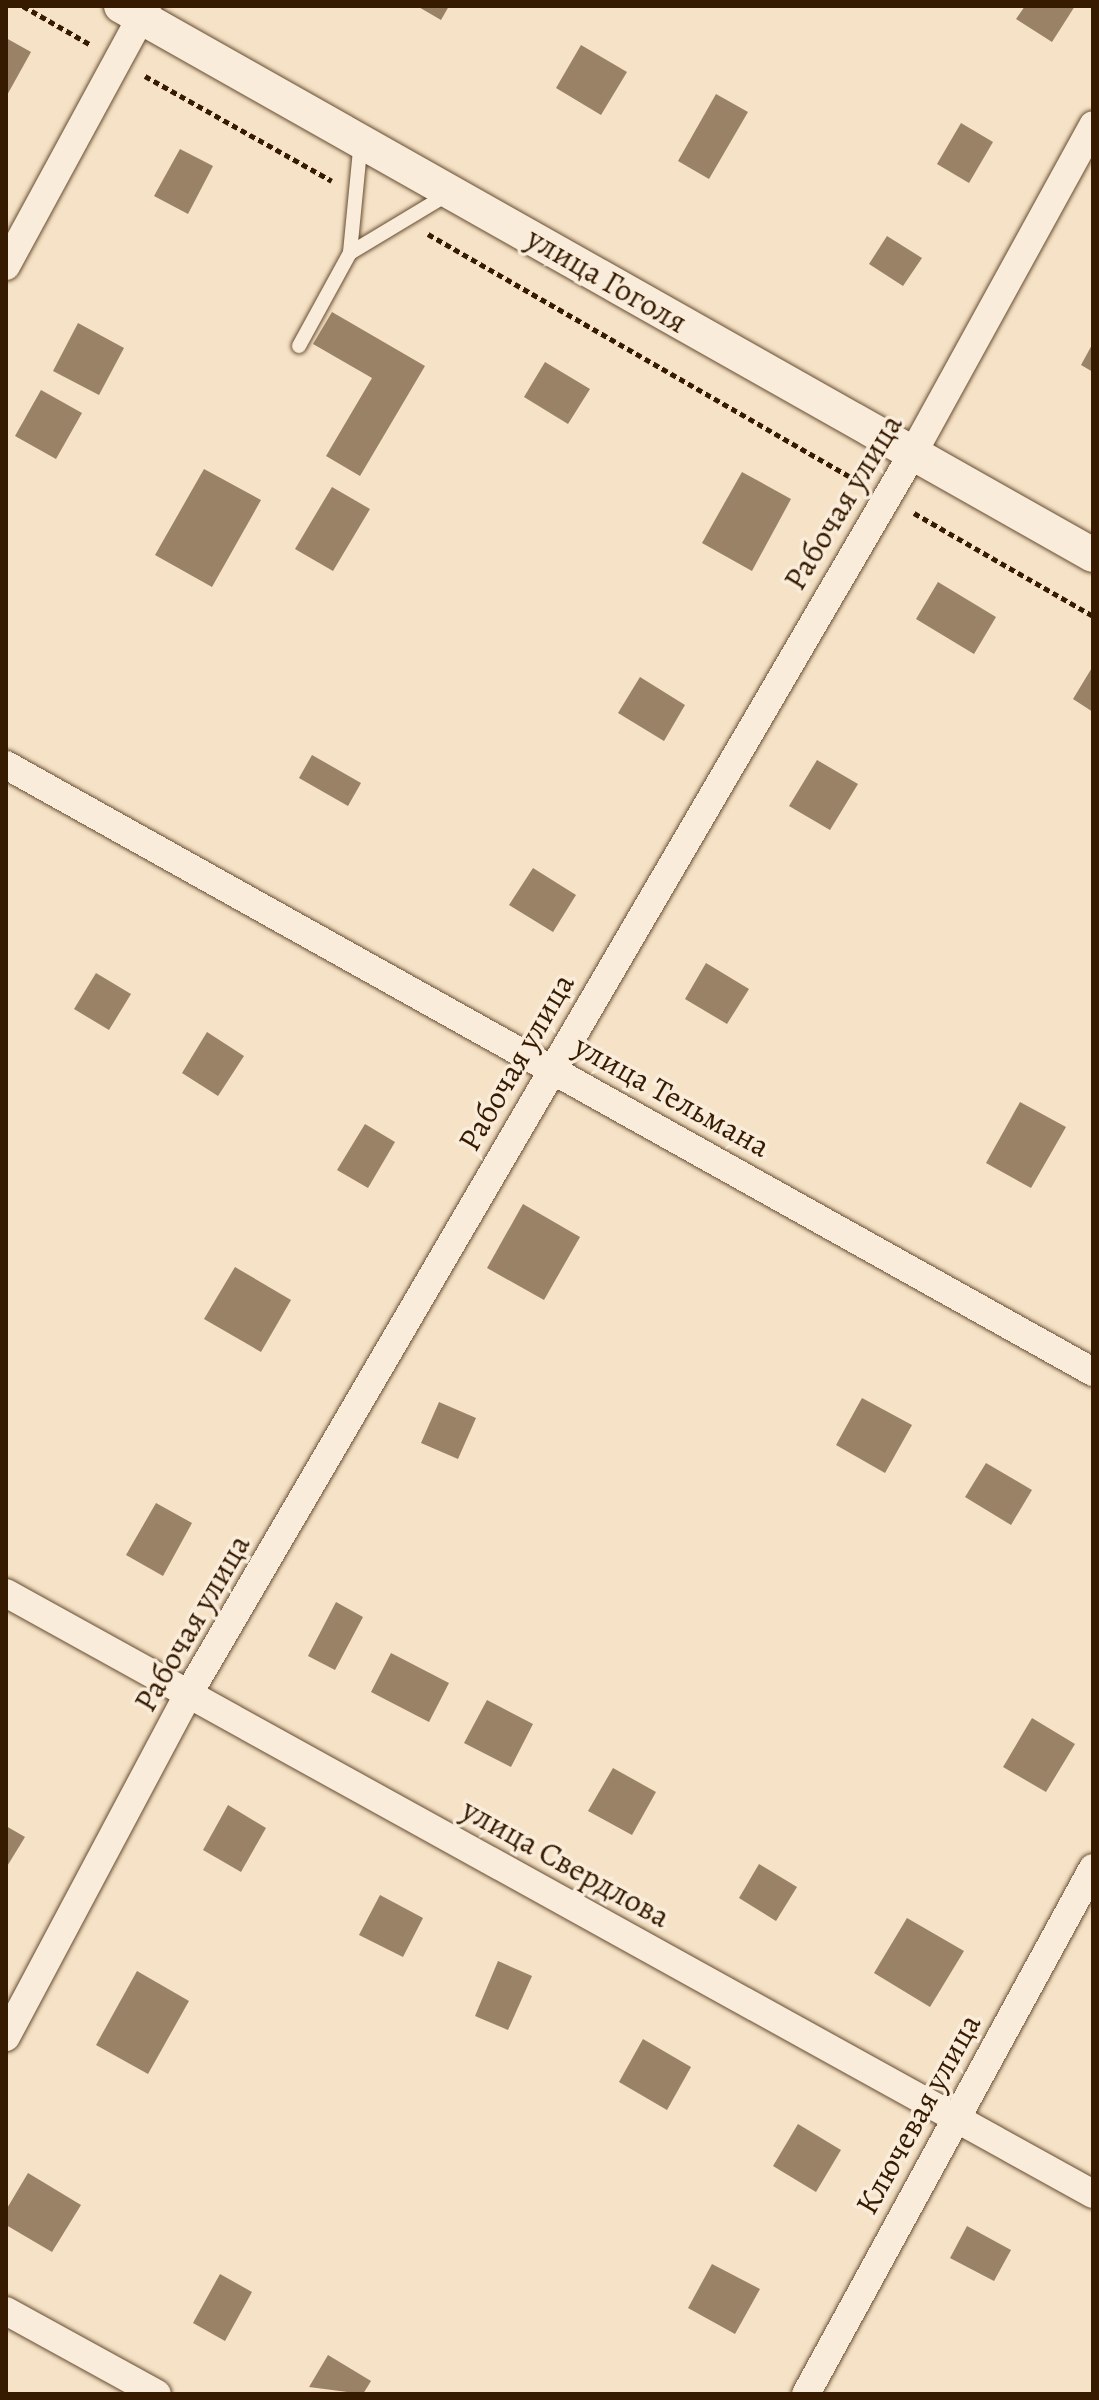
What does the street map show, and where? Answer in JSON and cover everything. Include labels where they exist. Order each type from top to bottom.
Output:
[{"type":"street","points":[[6,266],[120,61],[136,10]]},
{"type":"street","name":"улица Гоголя","points":[[136,10],[1093,555]]},
{"type":"street","name":"Рабочая улица","points":[[6,2037],[189,1693],[913,453],[1093,125]]},
{"type":"street","name":"улица Тельмана","points":[[6,765],[553,1067],[1093,1372]]},
{"type":"street","name":"улица Свердлова","points":[[6,1593],[1093,2194]]},
{"type":"street","name":"Ключевая улица","points":[[806,2394],[954,2116],[1093,1868]]},
{"type":"street","points":[[6,2311],[157,2394]]},
{"type":"lane","points":[[299,346],[350,253],[352,192],[361,140]]},
{"type":"lane","points":[[350,253],[452,192]]},
{"type":"path","points":[[23,6],[352,192]]},
{"type":"path","points":[[404,220],[1093,616]]},
{"type":"building","points":[[417,6],[449,6],[441,20]]},
{"type":"building","points":[[1025,6],[1075,6],[1052,42],[1016,19]]},
{"type":"building","points":[[6,38],[31,52],[6,97]]},
{"type":"building","points":[[581,45],[627,72],[601,115],[556,88]]},
{"type":"building","points":[[716,94],[748,112],[709,179],[678,161]]},
{"type":"building","points":[[961,123],[993,142],[969,183],[937,164]]},
{"type":"building","points":[[180,149],[213,166],[188,214],[154,196]]},
{"type":"building","points":[[887,236],[922,258],[903,286],[869,264]]},
{"type":"building","points":[[332,312],[425,366],[360,476],[326,456],[372,378],[313,344]]},
{"type":"building","points":[[78,323],[124,348],[99,395],[53,371]]},
{"type":"building","points":[[1093,343],[1093,372],[1081,365]]},
{"type":"building","points":[[545,362],[590,389],[568,424],[524,397]]},
{"type":"building","points":[[41,390],[82,413],[56,459],[15,436]]},
{"type":"building","points":[[204,469],[261,500],[212,587],[155,555]]},
{"type":"building","points":[[742,472],[791,499],[752,571],[702,543]]},
{"type":"building","points":[[332,487],[370,509],[333,571],[295,549]]},
{"type":"building","points":[[938,582],[996,617],[974,654],[916,619]]},
{"type":"building","points":[[1093,666],[1093,712],[1073,699]]},
{"type":"building","points":[[640,677],[685,705],[664,741],[618,713]]},
{"type":"building","points":[[312,755],[361,783],[348,806],[299,778]]},
{"type":"building","points":[[817,760],[858,784],[830,830],[789,806]]},
{"type":"building","points":[[533,868],[576,895],[553,932],[509,905]]},
{"type":"building","points":[[706,963],[749,989],[727,1024],[685,999]]},
{"type":"building","points":[[96,973],[131,994],[109,1030],[74,1009]]},
{"type":"building","points":[[207,1032],[244,1056],[218,1096],[182,1073]]},
{"type":"building","points":[[1020,1102],[1066,1127],[1031,1188],[986,1163]]},
{"type":"building","points":[[365,1124],[395,1142],[368,1188],[337,1170]]},
{"type":"building","points":[[523,1204],[580,1237],[544,1300],[487,1268]]},
{"type":"building","points":[[235,1267],[291,1300],[261,1352],[204,1319]]},
{"type":"building","points":[[862,1398],[912,1425],[885,1473],[836,1445]]},
{"type":"building","points":[[439,1402],[476,1418],[458,1459],[421,1443]]},
{"type":"building","points":[[986,1463],[1032,1490],[1011,1525],[965,1497]]},
{"type":"building","points":[[156,1503],[192,1523],[163,1576],[126,1555]]},
{"type":"building","points":[[336,1602],[363,1617],[335,1670],[308,1656]]},
{"type":"building","points":[[391,1653],[449,1683],[429,1722],[371,1692]]},
{"type":"building","points":[[487,1700],[533,1724],[511,1767],[464,1743]]},
{"type":"building","points":[[1032,1718],[1075,1744],[1046,1792],[1003,1767]]},
{"type":"building","points":[[613,1768],[656,1792],[632,1835],[588,1811]]},
{"type":"building","points":[[228,1805],[266,1828],[241,1872],[203,1850]]},
{"type":"building","points":[[6,1826],[25,1837],[6,1868]]},
{"type":"building","points":[[759,1864],[797,1887],[776,1921],[739,1898]]},
{"type":"building","points":[[380,1895],[423,1918],[403,1957],[359,1935]]},
{"type":"building","points":[[907,1918],[964,1951],[930,2007],[874,1973]]},
{"type":"building","points":[[498,1961],[532,1976],[508,2030],[475,2016]]},
{"type":"building","points":[[137,1971],[189,2001],[148,2074],[96,2045]]},
{"type":"building","points":[[643,2039],[691,2067],[667,2110],[619,2082]]},
{"type":"building","points":[[798,2124],[841,2150],[816,2192],[773,2166]]},
{"type":"building","points":[[28,2173],[81,2205],[52,2252],[6,2225],[6,2210]]},
{"type":"building","points":[[967,2226],[1011,2250],[994,2281],[950,2258]]},
{"type":"building","points":[[712,2264],[760,2289],[735,2334],[688,2308]]},
{"type":"building","points":[[220,2274],[252,2292],[225,2341],[193,2323]]},
{"type":"building","points":[[328,2355],[371,2381],[363,2394],[309,2387]]}]
